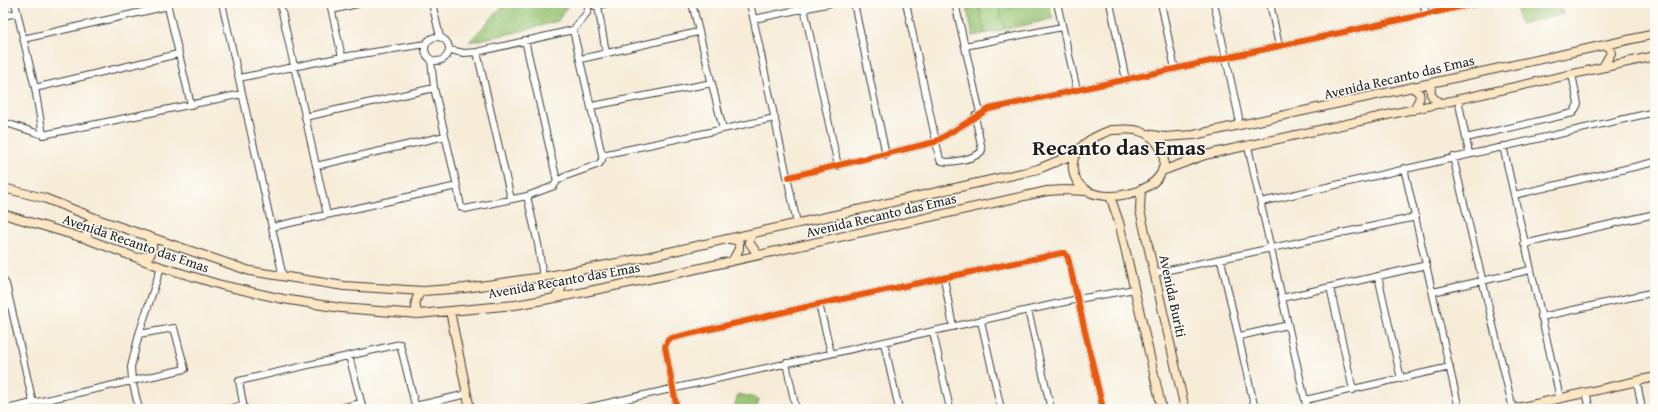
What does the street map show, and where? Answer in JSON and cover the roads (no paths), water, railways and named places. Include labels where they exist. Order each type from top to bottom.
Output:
[{"type":"main road","name":"Avenida Recanto das Emas","points":[[1147,134],[1164,137],[1188,136],[1240,122],[1412,88],[1655,34]]},
{"type":"main road","points":[[1603,68],[1611,54],[1609,48],[1605,45]]},
{"type":"main road","points":[[1162,171],[1162,152],[1156,142],[1147,134],[1138,130],[1111,130],[1094,136],[1075,154],[1072,167],[1074,176],[1078,183],[1087,191],[1098,195],[1110,196],[1127,194],[1154,182],[1162,171],[1205,155],[1248,147],[1655,56]]},
{"type":"main road","points":[[1433,83],[1430,88],[1431,96],[1433,99],[1442,104]]},
{"type":"main road","points":[[1412,88],[1417,90],[1420,95],[1420,100],[1413,110]]},
{"type":"main road","name":"Avenida Recanto das Emas","points":[[3,188],[44,198],[100,220],[250,271],[344,286],[423,291],[465,288],[558,275],[752,234],[1038,169],[1075,154]]},
{"type":"main road","name":"Avenida Buriti","points":[[1141,189],[1140,210],[1185,409]]},
{"type":"main road","name":"Avenida Recanto das Emas","points":[[3,214],[87,239],[161,267],[221,285],[283,299],[341,308],[418,314],[515,305],[555,298],[678,273],[1046,192],[1087,191]]},
{"type":"main road","points":[[1110,196],[1119,222],[1136,289],[1162,409]]},
{"type":"main road","points":[[87,239],[87,225],[100,220]]},
{"type":"main road","points":[[752,234],[749,242],[758,255]]},
{"type":"main road","points":[[138,258],[150,255],[152,252],[153,244],[148,237]]},
{"type":"main road","points":[[728,239],[736,240],[739,244],[739,249],[733,260]]},
{"type":"main road","points":[[555,298],[563,285],[561,278],[558,275]]},
{"type":"main road","points":[[418,314],[416,301],[420,293],[423,291]]},
{"type":"main road","points":[[450,310],[470,409]]},
{"type":"main road","points":[[1513,409],[1539,406],[1560,398],[1655,377]]},
{"type":"street","points":[[15,3],[35,88],[43,135]]},
{"type":"street","points":[[222,3],[283,277]]},
{"type":"street","points":[[280,3],[327,215]]},
{"type":"street","points":[[342,57],[331,6],[361,3]]},
{"type":"street","points":[[432,3],[440,37],[448,44],[450,50],[448,56],[444,60],[438,62],[427,56],[425,50],[426,44],[429,40],[440,37]]},
{"type":"street","points":[[450,50],[464,53],[477,52],[574,30],[580,23],[589,5],[598,6],[608,3]]},
{"type":"street","points":[[692,3],[723,129]]},
{"type":"street","points":[[750,3],[797,223]]},
{"type":"street","points":[[754,19],[804,6],[831,3]]},
{"type":"street","points":[[854,3],[886,155]]},
{"type":"street","points":[[906,3],[935,142],[939,158],[942,162],[976,157],[982,150],[978,114],[955,3]]},
{"type":"street","points":[[1057,3],[1077,90]]},
{"type":"street","points":[[1110,3],[1126,80]]},
{"type":"street","points":[[1161,3],[1175,69]]},
{"type":"street","points":[[1214,3],[1240,122]]},
{"type":"street","points":[[1270,3],[1279,46]]},
{"type":"street","points":[[1423,3],[1426,13]]},
{"type":"street","points":[[788,178],[935,142],[978,114],[989,109],[1474,3]]},
{"type":"street","points":[[23,38],[167,5],[191,104]]},
{"type":"street","points":[[598,6],[606,53]]},
{"type":"street","points":[[804,6],[838,166]]},
{"type":"street","points":[[3,16],[17,13]]},
{"type":"street","points":[[965,46],[1062,27]]},
{"type":"street","points":[[432,60],[434,88],[462,207],[465,209],[527,196],[554,186],[557,181],[566,176],[599,164],[602,160],[592,106],[574,30]]},
{"type":"street","points":[[581,59],[698,32]]},
{"type":"street","points":[[525,40],[557,181]]},
{"type":"street","points":[[239,78],[342,57],[426,44]]},
{"type":"street","points":[[477,52],[511,199]]},
{"type":"street","points":[[35,88],[178,54]]},
{"type":"street","points":[[1466,138],[1573,113],[1578,104],[1572,74]]},
{"type":"street","points":[[592,106],[712,83]]},
{"type":"street","points":[[305,117],[434,88]]},
{"type":"street","points":[[3,122],[43,135],[242,94]]},
{"type":"street","points":[[1458,99],[1469,153]]},
{"type":"street","points":[[1261,202],[1469,153],[1655,112]]},
{"type":"street","points":[[602,155],[775,118]]},
{"type":"street","points":[[316,166],[445,136]]},
{"type":"street","points":[[1503,146],[1560,398]]},
{"type":"street","points":[[1248,147],[1307,409]]},
{"type":"street","points":[[1453,157],[1513,409]]},
{"type":"street","points":[[1514,195],[1655,162]]},
{"type":"street","points":[[1404,168],[1459,409]]},
{"type":"street","points":[[272,227],[457,186]]},
{"type":"street","points":[[527,196],[538,244],[543,277]]},
{"type":"street","points":[[1524,244],[1655,214]]},
{"type":"street","points":[[1155,273],[1416,217]]},
{"type":"street","points":[[678,409],[665,347],[668,340],[692,332],[819,304],[1065,253],[1068,258],[1078,299],[1103,409]]},
{"type":"street","points":[[1221,260],[1240,336],[1255,409]]},
{"type":"street","points":[[1282,298],[1426,265]]},
{"type":"street","points":[[139,409],[132,380],[131,367],[139,334],[161,267]]},
{"type":"street","points":[[1433,292],[1530,270]]},
{"type":"street","points":[[1378,276],[1401,379]]},
{"type":"street","points":[[944,278],[953,327]]},
{"type":"street","points":[[3,280],[6,284],[33,403]]},
{"type":"street","points":[[1330,287],[1353,390]]},
{"type":"street","points":[[581,409],[1078,299],[1136,289]]},
{"type":"street","points":[[1541,317],[1655,292]]},
{"type":"street","points":[[819,304],[831,354]]},
{"type":"street","points":[[1028,310],[1051,409]]},
{"type":"street","points":[[980,321],[1001,409]]},
{"type":"street","points":[[1240,336],[1288,325]]},
{"type":"street","points":[[6,409],[185,369],[174,328],[139,334]]},
{"type":"street","points":[[933,332],[950,409]]},
{"type":"street","points":[[884,343],[899,409]]},
{"type":"street","points":[[228,409],[244,407],[239,381],[400,344],[415,408],[467,394]]},
{"type":"street","points":[[337,409],[362,406],[350,356]]},
{"type":"street","points":[[786,363],[796,409]]},
{"type":"street","points":[[1305,400],[1450,367]]},
{"type":"street","points":[[1637,382],[1642,409]]},
{"type":"street","points":[[1586,392],[1590,409]]},
{"type":"district","name":"Recanto das Emas","points":[[1119,147]]}]
